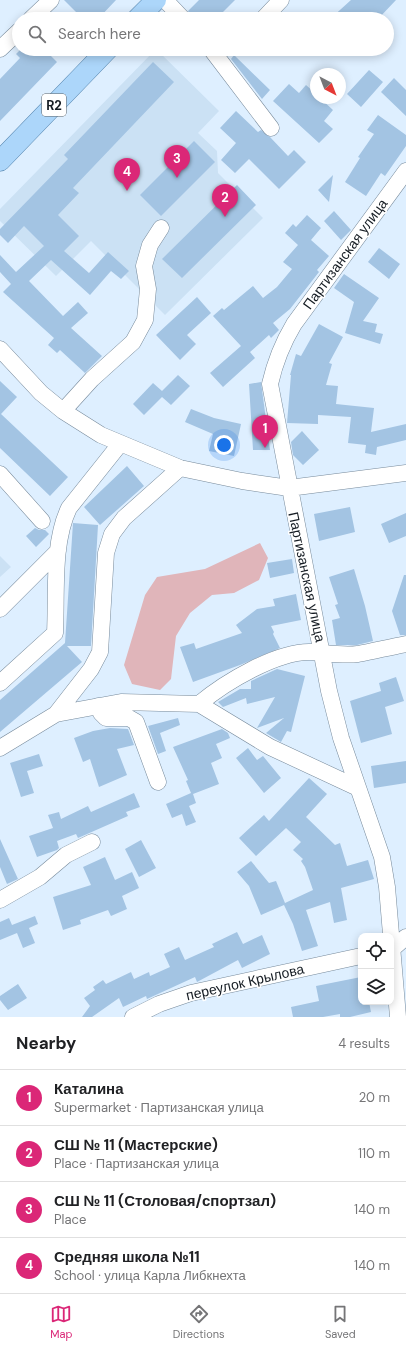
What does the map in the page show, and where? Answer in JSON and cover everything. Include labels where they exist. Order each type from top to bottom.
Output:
[{"type":"main road","points":[[144,12],[156,0]]},
{"type":"main road","name":"R2","points":[[0,161],[101,56]]},
{"type":"street","points":[[38,12],[51,0]]},
{"type":"street","points":[[165,0],[177,12]]},
{"type":"street","points":[[269,12],[280,0]]},
{"type":"street","points":[[0,49],[12,38]]},
{"type":"street","points":[[216,56],[272,128]]},
{"type":"street","name":"Партизанская улица","points":[[391,933],[387,887],[382,857],[371,820],[358,788],[341,738],[329,691],[270,384],[275,361],[282,344],[294,324],[406,171]]},
{"type":"street","points":[[63,411],[92,379],[133,342],[145,320],[148,289],[144,266],[150,245],[161,228]]},
{"type":"street","points":[[0,349],[41,393],[63,411],[101,435],[180,468],[242,482],[289,488],[406,473]]},
{"type":"street","points":[[0,683],[56,633],[58,551],[63,520],[69,508],[120,444]]},
{"type":"street","points":[[56,714],[91,669],[100,652],[106,553],[112,534],[124,518],[180,468]]},
{"type":"street","points":[[0,474],[42,521]]},
{"type":"street","points":[[0,609],[58,551]]},
{"type":"street","points":[[199,704],[234,678],[281,657],[311,652],[323,654],[357,654],[406,644]]},
{"type":"street","points":[[0,748],[56,714],[121,702],[199,704],[270,747],[358,788]]},
{"type":"street","points":[[98,706],[101,713],[106,718],[129,718],[136,722],[158,782]]},
{"type":"street","points":[[0,900],[40,877],[66,855],[92,842]]},
{"type":"street","points":[[394,948],[406,937]]},
{"type":"street","name":"переулок Крылова","points":[[133,1017],[159,1004],[191,993],[358,957]]},
{"type":"street","name":"Партизанская улица","points":[[394,969],[398,1017]]},
{"type":"shaded area","points":[[149,56],[163,56],[219,111],[198,133],[217,151],[218,173],[263,218],[165,315],[91,241],[56,276],[0,221],[0,209]]},
{"type":"shaded area","points":[[260,543],[268,558],[259,580],[234,593],[212,595],[190,613],[176,636],[171,679],[160,690],[132,684],[124,665],[145,595],[157,577],[205,569]]},
{"type":"shaded area","points":[[0,556],[11,567],[0,577]]},
{"type":"building","points":[[64,0],[116,0],[105,12],[76,12]]},
{"type":"building","points":[[199,0],[235,0],[223,12],[188,11]]},
{"type":"building","points":[[351,0],[396,0],[385,12],[338,12]]},
{"type":"building","points":[[18,56],[51,56],[57,62],[0,121],[0,79],[20,58]]},
{"type":"building","points":[[235,56],[270,90],[262,99],[231,59]]},
{"type":"building","points":[[153,62],[174,82],[73,188],[79,193],[58,215],[79,236],[64,251],[89,273],[108,252],[129,271],[121,279],[111,271],[90,295],[51,260],[29,281],[63,316],[78,302],[88,313],[71,328],[102,356],[85,373],[60,350],[57,353],[48,345],[54,338],[3,292],[11,284],[0,272],[0,255],[16,272],[44,246],[24,226],[8,243],[0,235],[0,229],[68,159],[64,155]]},
{"type":"building","points":[[369,70],[383,82],[361,107],[347,94]]},
{"type":"building","points":[[394,78],[406,90],[406,116],[381,92]]},
{"type":"building","points":[[289,84],[299,93],[306,85],[310,89],[310,104],[326,104],[333,110],[324,121],[333,129],[319,143],[273,101]]},
{"type":"building","points":[[236,111],[258,132],[261,130],[270,137],[288,156],[294,150],[306,162],[279,189],[249,159],[235,173],[221,160],[236,143],[220,128]]},
{"type":"building","points":[[378,115],[406,135],[406,146],[385,176],[381,173],[366,196],[345,182],[360,158],[358,157],[374,134],[367,130]]},
{"type":"building","points":[[194,141],[215,162],[161,216],[140,195]]},
{"type":"building","points":[[333,175],[329,202],[318,190]]},
{"type":"building","points":[[237,185],[256,205],[182,278],[162,259]]},
{"type":"building","points":[[334,211],[351,230],[341,240],[324,221]]},
{"type":"building","points":[[307,215],[321,228],[311,240],[329,256],[317,270],[319,272],[290,309],[273,323],[279,330],[271,338],[269,335],[250,352],[255,358],[223,387],[210,373],[241,346],[213,316],[222,308],[224,310],[253,286],[263,298],[277,287],[292,269],[283,262],[298,245],[285,233],[293,224],[296,227]]},
{"type":"building","points":[[379,248],[400,264],[389,279],[368,262]]},
{"type":"building","points":[[344,274],[379,298],[363,321],[377,324],[375,332],[383,334],[380,344],[345,333],[354,302],[334,288]]},
{"type":"building","points":[[197,297],[211,313],[187,335],[196,344],[180,360],[156,335]]},
{"type":"building","points":[[319,324],[343,337],[329,363],[332,364],[326,385],[338,386],[336,404],[374,408],[371,432],[406,424],[406,440],[377,447],[376,455],[365,453],[366,445],[348,443],[351,417],[318,415],[318,424],[287,423],[290,375],[296,354],[301,356]]},
{"type":"building","points":[[178,375],[190,386],[171,405],[162,397],[144,415],[133,404],[153,383],[162,391]]},
{"type":"building","points":[[0,381],[17,397],[1,414],[68,477],[50,496],[0,448]]},
{"type":"building","points":[[261,382],[270,450],[253,450],[249,384]]},
{"type":"building","points":[[191,409],[214,418],[241,424],[234,456],[209,451],[213,434],[185,422]]},
{"type":"building","points":[[302,431],[319,450],[303,465],[293,455],[291,442]]},
{"type":"building","points":[[127,466],[144,486],[100,525],[84,507]]},
{"type":"building","points":[[350,507],[355,532],[319,541],[314,514]]},
{"type":"building","points":[[406,513],[406,536],[389,543],[381,524]]},
{"type":"building","points":[[73,523],[98,525],[91,646],[67,646],[82,662],[0,732],[0,700],[65,643]]},
{"type":"building","points":[[35,528],[45,530],[49,534],[36,547],[26,536]]},
{"type":"building","points":[[292,559],[294,573],[270,578],[267,563]]},
{"type":"building","points":[[354,569],[373,641],[357,645],[336,645],[332,620],[340,618],[335,605],[338,604],[329,577]]},
{"type":"building","points":[[404,575],[406,575],[406,635],[400,635],[392,611]]},
{"type":"building","points":[[296,594],[301,620],[271,626],[280,648],[240,665],[193,682],[180,647],[194,643],[196,649],[242,633],[236,625],[257,609],[275,606],[273,599]]},
{"type":"building","points":[[277,669],[305,676],[291,732],[287,731],[281,742],[266,733],[284,718],[257,728],[275,697],[247,704],[246,698],[223,707],[218,702],[240,689],[251,689],[251,681]]},
{"type":"building","points":[[396,677],[404,701],[385,707],[392,734],[361,743],[350,701],[381,691],[379,683]]},
{"type":"building","points":[[178,718],[180,725],[160,733],[166,751],[158,754],[148,726]]},
{"type":"building","points":[[110,728],[128,729],[134,745],[117,749],[127,775],[99,787],[90,759],[83,762],[74,738],[93,731]]},
{"type":"building","points":[[222,729],[228,733],[230,738],[216,744],[222,758],[211,763],[219,784],[193,794],[196,803],[189,806],[196,822],[186,826],[182,814],[172,818],[166,804],[191,793],[186,781],[188,780],[173,747]]},
{"type":"building","points":[[248,748],[257,760],[263,756],[281,778],[264,793],[236,758]]},
{"type":"building","points":[[39,754],[43,766],[27,771],[34,793],[21,797],[10,763]]},
{"type":"building","points":[[406,761],[406,783],[374,788],[371,766]]},
{"type":"building","points":[[309,778],[327,794],[306,817],[335,845],[340,843],[347,866],[368,860],[374,879],[341,888],[347,920],[334,923],[330,902],[306,910],[318,946],[302,951],[293,924],[284,905],[261,915],[249,886],[237,872],[251,861],[269,883],[276,881],[285,903],[313,890],[305,867],[301,861],[303,859],[293,850],[301,842],[286,828],[256,856],[239,838],[264,815],[269,821]]},
{"type":"building","points":[[134,793],[140,807],[126,812],[128,816],[78,838],[76,834],[57,841],[59,848],[57,850],[37,857],[29,836],[53,828],[48,815],[59,812],[61,819],[88,806],[91,812]]},
{"type":"building","points":[[0,839],[18,879],[7,884],[0,867]]},
{"type":"building","points":[[141,840],[156,868],[139,877],[125,849]]},
{"type":"building","points":[[105,857],[115,880],[132,872],[139,888],[122,896],[127,909],[111,916],[108,910],[80,920],[81,924],[63,930],[53,897],[91,885],[83,867]]},
{"type":"building","points":[[35,916],[38,924],[29,928],[35,943],[23,948],[17,933],[0,940],[0,922],[9,918],[12,925]]},
{"type":"building","points":[[237,932],[243,944],[262,935],[270,954],[242,968],[238,960],[197,982],[195,977],[147,999],[146,996],[123,1007],[119,998],[92,1017],[82,1017],[90,1006],[84,998],[95,990],[93,987],[103,980],[106,984],[131,972],[134,979],[149,972],[150,976],[170,967],[164,954],[179,947],[185,960],[214,947],[212,944]]},
{"type":"building","points":[[358,978],[358,1005],[370,1005],[371,1012],[350,1017],[340,1017],[340,1014],[323,1017],[293,1017],[291,1007],[319,1001],[316,986]]},
{"type":"building","points":[[18,984],[27,998],[8,1010],[0,1000],[0,996]]},
{"type":"place","name":"СШ № 11 (Столовая/спортзал)","points":[[177,178]]},
{"type":"place","name":"Средняя школа №11","points":[[127,191]]},
{"type":"place","name":"СШ № 11 (Мастерские)","points":[[225,217]]},
{"type":"place","name":"Каталина","points":[[265,448]]}]
